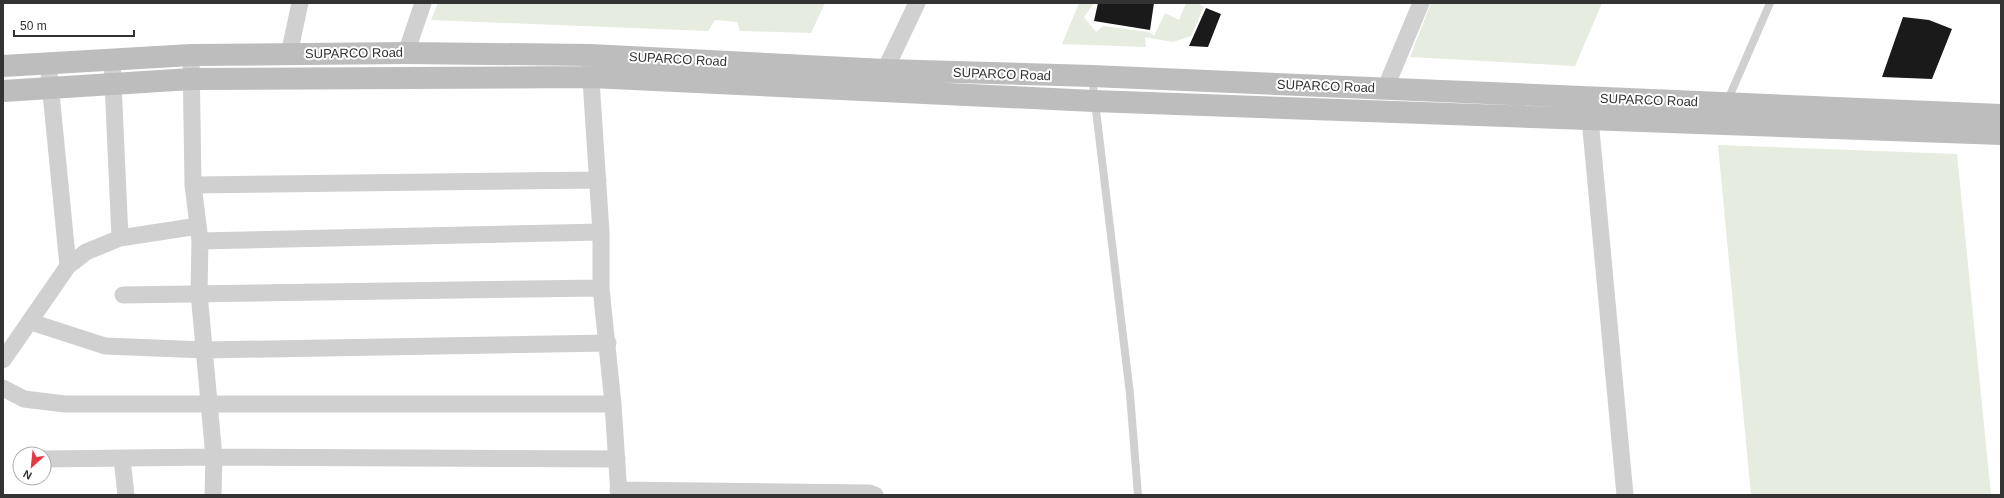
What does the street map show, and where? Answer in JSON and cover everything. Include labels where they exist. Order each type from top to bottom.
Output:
[{"type":"street","points":[[289,54],[300,3]]},
{"type":"street","points":[[406,53],[423,3]]},
{"type":"street","points":[[885,70],[917,3]]},
{"type":"street","points":[[1385,89],[1421,3]]},
{"type":"street","name":"SUPARCO Road","points":[[3,66],[191,55],[406,53],[590,55],[885,70],[1092,76],[2001,115]]},
{"type":"street","points":[[191,55],[193,185],[199,233],[200,292],[214,457],[213,495]]},
{"type":"street","points":[[590,55],[601,232],[601,288],[608,343],[619,492],[869,493],[875,495]]},
{"type":"street","points":[[112,60],[120,238]]},
{"type":"street","points":[[48,63],[68,266]]},
{"type":"street","name":"SUPARCO Road","points":[[3,91],[191,79],[591,77],[1094,101],[2001,134]]},
{"type":"street","points":[[1590,118],[1625,495]]},
{"type":"street","points":[[193,185],[598,180]]},
{"type":"street","points":[[3,360],[31,322],[68,266],[86,252],[120,238],[199,233],[601,232]]},
{"type":"street","points":[[122,295],[200,292],[601,288]]},
{"type":"street","points":[[31,322],[105,346],[205,350],[608,343]]},
{"type":"street","points":[[3,388],[24,399],[65,404],[613,404]]},
{"type":"street","points":[[52,459],[214,457],[617,459]]},
{"type":"street","points":[[122,459],[126,495]]},
{"type":"lane","points":[[1726,103],[1770,3]]},
{"type":"lane","points":[[1092,76],[1130,394],[1138,495]]},
{"type":"shaded area","points":[[438,3],[825,3],[811,33],[740,31],[737,22],[715,20],[708,31],[431,20]]},
{"type":"shaded area","points":[[1079,3],[1094,3],[1084,17],[1096,32],[1103,26],[1149,32],[1154,36],[1165,13],[1179,20],[1186,3],[1197,3],[1204,7],[1191,36],[1173,42],[1145,37],[1146,47],[1062,44]]},
{"type":"shaded area","points":[[1431,3],[1602,3],[1575,66],[1410,57]]},
{"type":"shaded area","points":[[1718,145],[1957,154],[1991,495],[1751,495]]},
{"type":"building","points":[[1098,3],[1154,3],[1150,30],[1094,21]]},
{"type":"building","points":[[1206,8],[1221,14],[1208,47],[1189,46]]},
{"type":"building","points":[[1903,17],[1929,20],[1952,29],[1932,79],[1882,77]]}]
